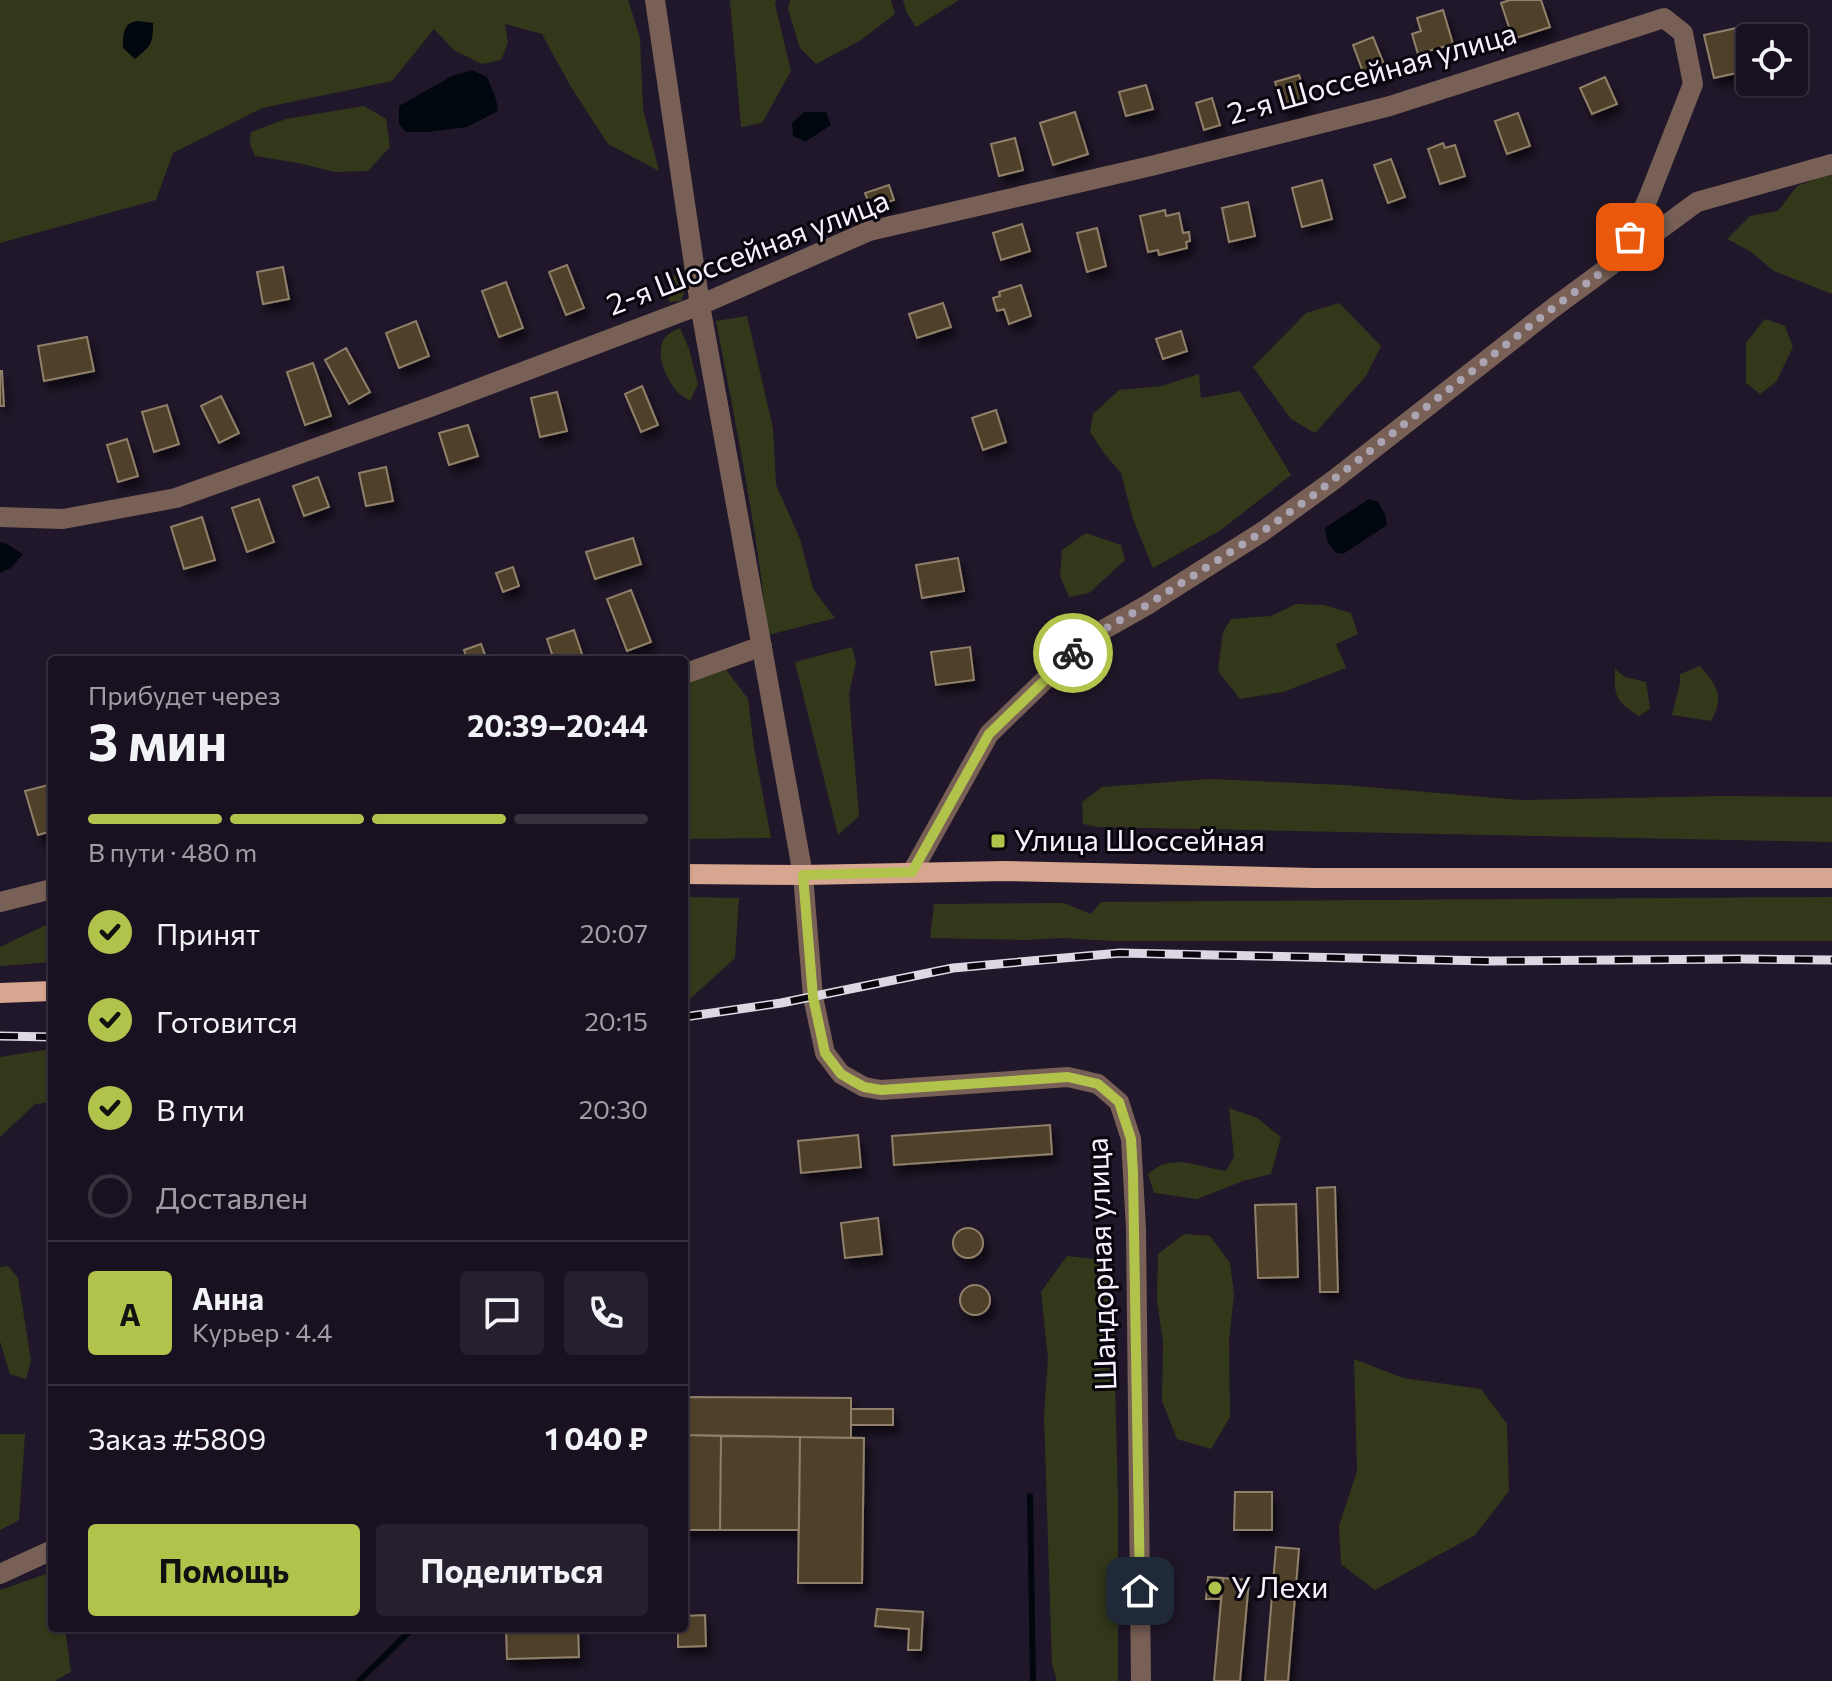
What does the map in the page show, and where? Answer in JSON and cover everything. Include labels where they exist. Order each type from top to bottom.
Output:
[{"type":"main road","points":[[688,874],[1046,871],[1314,878],[1832,878]]},
{"type":"main road","points":[[0,993],[48,991]]},
{"type":"street","name":"Шандорная улица","points":[[655,0],[700,305],[803,875],[813,997],[825,1053],[841,1074],[864,1087],[881,1090],[1068,1077],[1098,1084],[1119,1102],[1131,1139],[1136,1229],[1141,1681]]},
{"type":"street","name":"2-я Шоссейная улица","points":[[0,517],[63,519],[176,498],[700,305],[869,231],[1151,166],[1390,106],[1664,18],[1683,33],[1693,84],[1621,258]]},
{"type":"street","points":[[912,872],[989,734],[1087,639],[1262,532],[1553,308],[1697,202],[1832,164]]},
{"type":"street","points":[[688,673],[762,646]]},
{"type":"street","points":[[0,902],[48,890]]},
{"type":"street","points":[[0,1574],[48,1552]]},
{"type":"green space","points":[[0,0],[628,0],[640,38],[643,109],[659,171],[608,144],[571,87],[542,34],[505,24],[508,43],[501,60],[482,64],[454,50],[434,29],[392,81],[262,108],[173,153],[156,200],[0,243]]},
{"type":"green space","points":[[730,0],[776,0],[791,71],[762,123],[741,127]]},
{"type":"green space","points":[[790,0],[891,0],[895,14],[861,40],[816,64],[800,48],[788,9]]},
{"type":"green space","points":[[903,0],[959,0],[916,27]]},
{"type":"green space","points":[[364,106],[386,119],[390,147],[368,171],[335,172],[255,156],[250,144],[251,132],[286,119]]},
{"type":"green space","points":[[1832,173],[1832,294],[1774,271],[1750,251],[1727,239],[1750,216],[1778,211],[1797,186]]},
{"type":"green space","points":[[678,269],[687,286],[681,301],[669,302],[667,286]]},
{"type":"green space","points":[[1339,303],[1381,346],[1366,376],[1315,433],[1291,419],[1253,367],[1306,313]]},
{"type":"green space","points":[[747,316],[773,428],[776,485],[800,539],[813,589],[835,618],[768,635],[752,516],[716,321]]},
{"type":"green space","points":[[1765,319],[1785,326],[1793,347],[1776,382],[1760,394],[1746,383],[1746,343]]},
{"type":"green space","points":[[680,328],[698,384],[690,401],[678,392],[662,363],[661,346],[664,339]]},
{"type":"green space","points":[[1199,374],[1201,398],[1240,391],[1291,475],[1221,530],[1153,568],[1133,519],[1121,473],[1090,432],[1093,414],[1119,390],[1162,386]]},
{"type":"green space","points":[[1086,533],[1121,545],[1125,560],[1089,593],[1069,597],[1060,576],[1062,550]]},
{"type":"green space","points":[[1296,604],[1324,605],[1351,613],[1358,634],[1336,644],[1346,668],[1283,692],[1240,699],[1218,671],[1223,632],[1231,619],[1271,616]]},
{"type":"green space","points":[[852,647],[856,662],[849,694],[859,816],[838,835],[795,662]]},
{"type":"green space","points":[[1700,666],[1717,692],[1718,705],[1711,721],[1672,715],[1680,674]]},
{"type":"green space","points":[[725,668],[748,699],[771,838],[688,839],[688,681]]},
{"type":"green space","points":[[1615,669],[1625,677],[1646,682],[1650,709],[1639,716],[1621,702],[1616,693]]},
{"type":"green space","points":[[1210,779],[1343,785],[1520,800],[1832,797],[1832,842],[1099,827],[1083,824],[1082,802],[1102,787]]},
{"type":"green space","points":[[688,897],[739,898],[735,958],[690,999]]},
{"type":"green space","points":[[1832,897],[1832,941],[930,938],[934,904],[1064,903],[1091,914],[1101,902]]},
{"type":"green space","points":[[48,924],[48,962],[0,966],[0,947]]},
{"type":"green space","points":[[48,1050],[48,1102],[35,1104],[0,1137],[0,1057]]},
{"type":"green space","points":[[1229,1108],[1257,1118],[1281,1137],[1271,1174],[1197,1199],[1154,1193],[1148,1174],[1166,1164],[1186,1163],[1226,1171],[1234,1157]]},
{"type":"green space","points":[[1184,1234],[1210,1236],[1230,1263],[1234,1295],[1229,1339],[1230,1417],[1211,1449],[1177,1439],[1162,1401],[1163,1343],[1157,1299],[1158,1254]]},
{"type":"green space","points":[[1067,1256],[1105,1260],[1113,1295],[1118,1681],[1057,1681],[1052,1664],[1044,1416],[1048,1358],[1041,1292]]},
{"type":"green space","points":[[8,1266],[18,1278],[31,1361],[26,1379],[10,1374],[0,1341],[0,1267]]},
{"type":"green space","points":[[1354,1359],[1403,1378],[1481,1389],[1507,1424],[1509,1491],[1475,1535],[1375,1590],[1341,1564],[1339,1526],[1357,1471]]},
{"type":"green space","points":[[0,1434],[25,1434],[19,1520],[0,1530]]},
{"type":"green space","points":[[48,1573],[48,1632],[66,1632],[71,1672],[54,1681],[0,1681],[0,1590]]},
{"type":"shaded area","points":[[138,21],[153,23],[153,30],[150,44],[135,59],[123,48],[123,38],[129,24]]},
{"type":"shaded area","points":[[472,70],[487,77],[498,111],[467,127],[406,132],[399,124],[399,106],[452,76]]},
{"type":"shaded area","points":[[804,112],[826,112],[831,125],[805,142],[793,136],[792,123]]},
{"type":"shaded area","points":[[1369,499],[1378,502],[1387,525],[1343,554],[1336,553],[1327,541],[1325,528]]},
{"type":"shaded area","points":[[0,542],[23,554],[11,568],[0,573]]},
{"type":"building","points":[[1541,0],[1550,27],[1513,39],[1501,3]]},
{"type":"building","points":[[1443,10],[1453,44],[1418,54],[1412,34],[1421,31],[1417,18]]},
{"type":"building","points":[[1736,28],[1736,73],[1714,78],[1704,35]]},
{"type":"building","points":[[1373,37],[1387,72],[1366,80],[1353,45]]},
{"type":"building","points":[[1299,75],[1308,103],[1284,110],[1275,82]]},
{"type":"building","points":[[1605,77],[1617,104],[1592,114],[1580,88]]},
{"type":"building","points":[[1146,85],[1153,109],[1126,116],[1119,92]]},
{"type":"building","points":[[1212,98],[1220,125],[1204,130],[1196,103]]},
{"type":"building","points":[[1075,112],[1088,154],[1053,165],[1040,123]]},
{"type":"building","points":[[1518,113],[1530,146],[1507,154],[1495,121]]},
{"type":"building","points":[[1015,138],[1023,170],[999,176],[991,144]]},
{"type":"building","points":[[1443,143],[1445,148],[1455,145],[1465,176],[1440,184],[1428,149]]},
{"type":"building","points":[[1391,159],[1405,197],[1388,203],[1374,165]]},
{"type":"building","points":[[1322,180],[1332,219],[1302,227],[1292,188]]},
{"type":"building","points":[[889,185],[894,200],[871,208],[865,193]]},
{"type":"building","points":[[1248,202],[1255,236],[1229,242],[1222,208]]},
{"type":"building","points":[[1165,210],[1166,216],[1179,213],[1183,233],[1189,232],[1190,241],[1186,242],[1187,248],[1159,255],[1158,250],[1148,252],[1140,216]]},
{"type":"building","points":[[1022,224],[1030,251],[1001,260],[993,233]]},
{"type":"building","points":[[1097,228],[1106,266],[1087,272],[1077,233]]},
{"type":"building","points":[[567,265],[584,308],[566,315],[549,272]]},
{"type":"building","points":[[283,267],[289,299],[263,304],[257,272]]},
{"type":"building","points":[[506,282],[523,328],[499,337],[482,291]]},
{"type":"building","points":[[1021,285],[1031,316],[1009,324],[1004,309],[997,311],[993,298],[1000,296],[999,292]]},
{"type":"building","points":[[943,303],[951,327],[917,338],[909,314]]},
{"type":"building","points":[[416,321],[429,356],[399,368],[386,333]]},
{"type":"building","points":[[1181,331],[1187,351],[1163,359],[1156,339]]},
{"type":"building","points":[[87,337],[94,371],[44,381],[38,346]]},
{"type":"building","points":[[346,348],[370,392],[349,404],[325,360]]},
{"type":"building","points":[[313,363],[331,416],[305,425],[287,372]]},
{"type":"building","points":[[2,371],[4,406],[0,406]]},
{"type":"building","points":[[642,386],[658,425],[641,432],[625,394]]},
{"type":"building","points":[[557,392],[567,431],[540,437],[531,398]]},
{"type":"building","points":[[221,396],[239,433],[219,443],[201,406]]},
{"type":"building","points":[[167,405],[179,444],[154,452],[142,412]]},
{"type":"building","points":[[996,410],[1006,442],[983,450],[972,418]]},
{"type":"building","points":[[468,425],[478,456],[449,465],[439,433]]},
{"type":"building","points":[[127,439],[138,476],[118,482],[107,445]]},
{"type":"building","points":[[386,467],[393,501],[366,506],[359,473]]},
{"type":"building","points":[[318,477],[329,507],[304,516],[293,486]]},
{"type":"building","points":[[259,499],[274,542],[247,552],[232,508]]},
{"type":"building","points":[[202,517],[215,560],[184,569],[171,527]]},
{"type":"building","points":[[633,538],[641,564],[595,579],[586,552]]},
{"type":"building","points":[[958,558],[964,591],[922,598],[916,565]]},
{"type":"building","points":[[513,567],[519,586],[503,592],[496,573]]},
{"type":"building","points":[[631,590],[651,642],[627,651],[607,599]]},
{"type":"building","points":[[574,630],[583,656],[553,656],[547,639]]},
{"type":"building","points":[[481,644],[486,656],[466,656],[464,650]]},
{"type":"building","points":[[970,647],[974,680],[936,685],[931,652]]},
{"type":"building","points":[[48,785],[48,832],[38,835],[25,791]]},
{"type":"building","points":[[1050,1125],[1052,1154],[894,1165],[892,1136]]},
{"type":"building","points":[[858,1135],[861,1167],[801,1173],[798,1141]]},
{"type":"building","points":[[1335,1187],[1338,1292],[1320,1292],[1317,1188]]},
{"type":"building","points":[[1296,1204],[1298,1277],[1258,1278],[1255,1205]]},
{"type":"building","points":[[878,1218],[882,1254],[845,1258],[841,1223]]},
{"type":"building","points":[[968,1228],[979,1232],[983,1243],[979,1254],[968,1258],[957,1254],[953,1243],[957,1232]]},
{"type":"building","points":[[975,1285],[986,1289],[990,1300],[986,1311],[975,1315],[964,1311],[960,1300],[964,1289]]},
{"type":"building","points":[[688,1397],[851,1398],[851,1438],[688,1435]]},
{"type":"building","points":[[851,1409],[893,1409],[893,1425],[851,1425]]},
{"type":"building","points":[[688,1435],[721,1436],[720,1530],[688,1530]]},
{"type":"building","points":[[721,1436],[800,1437],[799,1530],[720,1530]]},
{"type":"building","points":[[800,1437],[864,1438],[862,1583],[798,1583]]},
{"type":"building","points":[[1235,1492],[1272,1492],[1272,1530],[1234,1530]]},
{"type":"building","points":[[1276,1547],[1299,1549],[1288,1681],[1265,1681]]},
{"type":"building","name":"У Лехи","points":[[1208,1577],[1223,1578],[1221,1599],[1206,1599]]},
{"type":"building","points":[[1223,1578],[1249,1580],[1240,1681],[1214,1681]]},
{"type":"building","points":[[877,1609],[923,1612],[921,1650],[908,1650],[909,1629],[875,1626]]},
{"type":"building","points":[[705,1615],[706,1646],[678,1647],[678,1632],[688,1632],[688,1616]]},
{"type":"building","points":[[506,1632],[578,1632],[579,1657],[507,1659]]},
{"type":"waterway","points":[[1030,1496],[1033,1681]]},
{"type":"waterway","points":[[359,1681],[409,1632]]},
{"type":"railway","points":[[688,1016],[781,1003],[953,968],[1120,953],[1487,961],[1832,960]]},
{"type":"railway","points":[[0,1036],[48,1037]]},
{"type":"way so far","points":[[1073,653],[1087,639],[1147,605],[1311,497],[1621,258],[1630,237]]},
{"type":"place","name":"Улица Шоссейная","points":[[998,841]]},
{"type":"place","name":"У Лехи","points":[[1215,1588]]},
{"type":"route","points":[[1073,653],[989,734],[912,872],[803,875],[813,997],[825,1053],[841,1074],[864,1087],[881,1090],[1068,1077],[1098,1084],[1119,1102],[1131,1139],[1136,1229],[1140,1591]]}]
